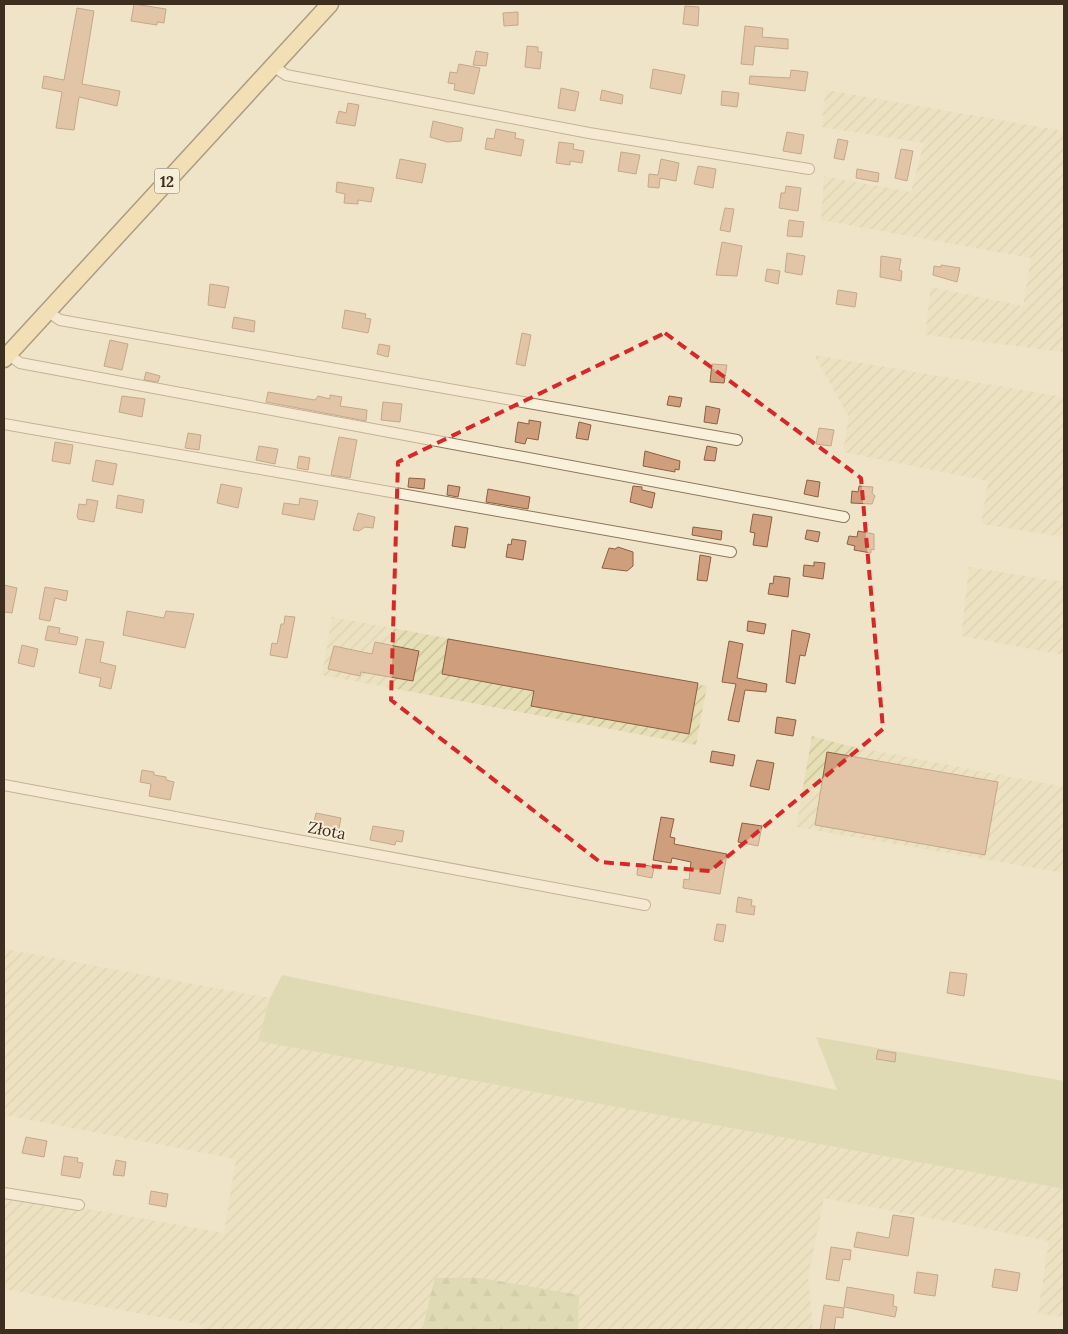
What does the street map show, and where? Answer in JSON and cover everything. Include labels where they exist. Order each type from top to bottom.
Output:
[{"type":"main road","name":"12","points":[[6,356],[330,4]]},
{"type":"street","points":[[273,66],[286,75],[589,132],[809,169]]},
{"type":"street","points":[[47,311],[60,320],[737,440]]},
{"type":"street","points":[[6,356],[29,365],[260,409],[552,460],[844,517]]},
{"type":"street","points":[[4,424],[731,552]]},
{"type":"street","name":"Złota","points":[[4,785],[645,905]]},
{"type":"street","points":[[4,1193],[79,1205]]},
{"type":"highlighted area","points":[[665,333],[861,478],[883,729],[710,871],[600,862],[391,700],[398,462]]},
{"type":"shaded area","points":[[826,90],[1064,131],[1064,352],[925,335],[931,287],[1023,306],[1031,258],[821,220],[824,176],[911,192],[924,143],[821,127]]},
{"type":"shaded area","points":[[814,355],[1064,397],[1064,537],[981,524],[988,481],[843,452],[849,417]]},
{"type":"shaded area","points":[[969,567],[1064,582],[1064,655],[961,636]]},
{"type":"shaded area","points":[[332,617],[707,686],[696,745],[322,675]]},
{"type":"shaded area","points":[[812,736],[845,745],[1064,787],[1064,873],[796,827]]},
{"type":"shaded area","points":[[4,949],[270,998],[259,1041],[1064,1189],[1064,1317],[1038,1313],[1049,1241],[824,1198],[808,1278],[813,1330],[578,1330],[579,1295],[435,1279],[422,1330],[203,1330],[203,1325],[4,1289],[4,1194],[224,1233],[236,1159],[4,1115]]},
{"type":"green space","points":[[282,975],[837,1090],[816,1037],[1064,1081],[1064,1189],[258,1041],[270,998]]},
{"type":"green space","points":[[435,1278],[481,1278],[579,1295],[578,1330],[422,1330]]},
{"type":"building","points":[[134,4],[166,9],[164,23],[157,22],[157,25],[131,21]]},
{"type":"building","points":[[685,6],[699,7],[698,26],[683,24]]},
{"type":"building","points":[[77,8],[94,11],[82,84],[120,91],[117,106],[79,97],[74,130],[56,128],[62,92],[42,88],[44,76],[64,80]]},
{"type":"building","points":[[518,12],[518,25],[504,26],[503,13]]},
{"type":"building","points":[[745,26],[763,28],[762,37],[788,39],[788,49],[755,46],[753,65],[741,64]]},
{"type":"building","points":[[527,46],[538,47],[538,52],[542,52],[540,69],[525,67]]},
{"type":"building","points":[[476,51],[488,53],[486,66],[473,65]]},
{"type":"building","points":[[459,64],[480,68],[474,94],[454,90],[455,84],[448,83],[450,72],[457,73]]},
{"type":"building","points":[[653,69],[685,75],[681,94],[650,88]]},
{"type":"building","points":[[791,70],[808,72],[805,91],[749,84],[750,76],[790,78]]},
{"type":"building","points":[[561,88],[579,92],[575,111],[558,108]]},
{"type":"building","points":[[602,90],[623,95],[622,104],[600,100]]},
{"type":"building","points":[[722,91],[739,93],[737,107],[721,105]]},
{"type":"building","points":[[348,103],[359,105],[355,126],[336,123],[339,111],[346,113]]},
{"type":"building","points":[[433,121],[463,128],[461,141],[447,142],[430,137]]},
{"type":"building","points":[[496,129],[516,133],[515,138],[524,140],[521,156],[485,149],[487,138],[494,139]]},
{"type":"building","points":[[787,132],[804,135],[801,154],[783,151]]},
{"type":"building","points":[[838,139],[848,141],[844,160],[834,158]]},
{"type":"building","points":[[559,142],[574,144],[573,149],[584,151],[582,163],[570,161],[570,165],[556,163]]},
{"type":"building","points":[[901,149],[913,151],[907,181],[895,178]]},
{"type":"building","points":[[621,152],[640,155],[636,174],[618,171]]},
{"type":"building","points":[[400,159],[426,164],[422,183],[396,178]]},
{"type":"building","points":[[661,159],[679,163],[676,181],[660,178],[659,188],[648,187],[649,174],[658,175]]},
{"type":"building","points":[[698,166],[716,169],[713,188],[694,184]]},
{"type":"building","points":[[857,169],[879,173],[878,182],[856,178]]},
{"type":"building","points":[[337,182],[374,188],[371,202],[358,200],[358,204],[344,203],[345,194],[336,192]]},
{"type":"building","points":[[786,186],[801,188],[798,211],[779,208],[781,193],[785,193]]},
{"type":"building","points":[[725,208],[734,209],[730,232],[720,230]]},
{"type":"building","points":[[789,220],[804,222],[802,237],[787,236]]},
{"type":"building","points":[[722,242],[742,246],[737,276],[716,275]]},
{"type":"building","points":[[787,253],[805,256],[802,275],[785,272]]},
{"type":"building","points":[[881,256],[901,259],[899,270],[902,271],[901,281],[880,277]]},
{"type":"building","points":[[941,265],[960,268],[957,282],[933,275],[934,266],[941,267]]},
{"type":"building","points":[[767,269],[780,271],[778,284],[765,281]]},
{"type":"building","points":[[210,284],[229,287],[225,308],[208,305]]},
{"type":"building","points":[[838,290],[857,293],[855,307],[836,304]]},
{"type":"building","points":[[345,310],[366,314],[365,318],[371,319],[368,333],[342,328]]},
{"type":"building","points":[[234,317],[255,321],[254,332],[232,328]]},
{"type":"building","points":[[522,333],[531,335],[525,366],[516,364]]},
{"type":"building","points":[[110,340],[128,344],[122,370],[104,366]]},
{"type":"building","points":[[379,344],[390,346],[388,357],[377,354]]},
{"type":"building","points":[[712,364],[727,365],[724,383],[710,382]]},
{"type":"building","points":[[146,372],[160,376],[158,382],[144,380]]},
{"type":"building","points":[[268,392],[315,400],[318,396],[330,399],[330,395],[342,397],[340,406],[367,410],[366,421],[266,402]]},
{"type":"building","points":[[122,396],[145,399],[142,417],[119,412]]},
{"type":"building","points":[[669,396],[682,398],[680,407],[667,405]]},
{"type":"building","points":[[383,402],[402,404],[400,422],[381,420]]},
{"type":"building","points":[[706,406],[720,409],[717,424],[704,422]]},
{"type":"building","points":[[529,420],[541,422],[538,440],[527,438],[525,444],[515,442],[518,422],[529,424]]},
{"type":"building","points":[[579,422],[591,425],[588,440],[576,438]]},
{"type":"building","points":[[819,428],[834,430],[831,446],[816,444]]},
{"type":"building","points":[[188,433],[201,435],[199,450],[185,448]]},
{"type":"building","points":[[339,437],[357,440],[350,478],[331,475]]},
{"type":"building","points":[[55,442],[73,445],[70,464],[52,461]]},
{"type":"building","points":[[259,446],[278,449],[275,464],[256,460]]},
{"type":"building","points":[[707,446],[717,448],[715,461],[704,460]]},
{"type":"building","points":[[645,451],[680,461],[679,470],[675,469],[675,472],[643,466]]},
{"type":"building","points":[[299,456],[310,458],[308,470],[297,468]]},
{"type":"building","points":[[96,460],[117,464],[113,485],[92,481]]},
{"type":"building","points":[[409,478],[425,479],[424,489],[408,487]]},
{"type":"building","points":[[807,480],[820,482],[818,497],[804,494]]},
{"type":"building","points":[[221,484],[242,488],[238,508],[217,503]]},
{"type":"building","points":[[448,485],[460,487],[458,497],[447,495]]},
{"type":"building","points":[[633,486],[642,487],[642,490],[655,493],[652,508],[630,502]]},
{"type":"building","points":[[859,486],[873,487],[872,493],[875,496],[872,504],[851,503],[852,491],[858,492]]},
{"type":"building","points":[[488,489],[530,497],[528,509],[486,502]]},
{"type":"building","points":[[118,495],[144,500],[142,513],[116,508]]},
{"type":"building","points":[[300,498],[318,501],[314,520],[282,514],[284,503],[299,505]]},
{"type":"building","points":[[87,499],[98,501],[94,522],[78,519],[77,516],[79,504],[86,505]]},
{"type":"building","points":[[358,513],[375,517],[373,528],[365,527],[359,531],[353,530]]},
{"type":"building","points":[[753,514],[772,517],[767,547],[753,545],[755,533],[750,532]]},
{"type":"building","points":[[455,526],[468,528],[465,548],[452,546]]},
{"type":"building","points":[[693,527],[722,531],[721,540],[692,535]]},
{"type":"building","points":[[807,530],[820,532],[818,542],[805,539]]},
{"type":"building","points":[[858,531],[874,534],[874,550],[871,549],[871,553],[854,550],[855,546],[847,544],[849,536],[857,537]]},
{"type":"building","points":[[512,539],[526,541],[523,560],[506,557],[508,544],[511,545]]},
{"type":"building","points":[[618,547],[633,552],[633,566],[627,571],[602,568],[609,548],[615,549]]},
{"type":"building","points":[[700,555],[711,557],[707,581],[697,580]]},
{"type":"building","points":[[814,562],[825,563],[823,579],[803,576],[804,565],[814,566]]},
{"type":"building","points":[[774,576],[790,578],[788,597],[768,594],[770,583],[773,584]]},
{"type":"building","points":[[4,585],[17,588],[12,613],[4,612]]},
{"type":"building","points":[[45,587],[68,591],[66,601],[55,598],[50,621],[39,619]]},
{"type":"building","points":[[127,611],[164,618],[166,611],[194,614],[185,648],[123,635]]},
{"type":"building","points":[[285,616],[295,617],[287,658],[270,655],[272,643],[277,644],[281,624],[284,624]]},
{"type":"building","points":[[748,621],[766,624],[764,634],[747,631]]},
{"type":"building","points":[[48,626],[60,628],[59,633],[78,637],[76,645],[45,640]]},
{"type":"building","points":[[792,630],[810,634],[805,656],[800,655],[795,684],[786,682]]},
{"type":"building","points":[[86,639],[104,642],[100,662],[116,666],[111,689],[99,686],[101,678],[79,673]]},
{"type":"building","points":[[448,639],[698,683],[689,734],[531,706],[534,691],[442,674]]},
{"type":"building","points":[[729,641],[743,644],[737,678],[767,684],[766,692],[745,690],[739,722],[728,720],[736,684],[722,682]]},
{"type":"building","points":[[375,642],[419,651],[413,681],[361,672],[360,676],[328,669],[334,646],[372,654]]},
{"type":"building","points":[[22,645],[38,649],[34,667],[18,663]]},
{"type":"building","points":[[777,717],[796,720],[793,736],[775,733]]},
{"type":"building","points":[[712,751],[735,755],[733,766],[710,762]]},
{"type":"building","points":[[827,752],[998,782],[985,855],[815,825]]},
{"type":"building","points":[[757,760],[774,763],[769,790],[750,786]]},
{"type":"building","points":[[142,770],[154,772],[154,775],[166,777],[166,780],[174,782],[170,800],[149,796],[151,784],[140,782]]},
{"type":"building","points":[[316,813],[341,818],[338,833],[313,828]]},
{"type":"building","points":[[661,817],[674,819],[670,837],[675,838],[674,844],[727,854],[720,894],[683,888],[684,879],[689,880],[691,862],[672,858],[671,863],[653,860]]},
{"type":"building","points":[[742,823],[762,826],[758,846],[738,842]]},
{"type":"building","points":[[373,826],[404,831],[402,842],[396,841],[395,845],[370,840]]},
{"type":"building","points":[[638,864],[654,867],[652,878],[637,875]]},
{"type":"building","points":[[738,897],[752,900],[751,906],[755,906],[754,915],[736,912]]},
{"type":"building","points":[[717,924],[726,925],[723,942],[714,940]]},
{"type":"building","points":[[950,972],[967,974],[964,996],[947,993]]},
{"type":"building","points":[[878,1050],[896,1053],[895,1062],[876,1059]]},
{"type":"building","points":[[26,1137],[47,1141],[44,1157],[22,1153]]},
{"type":"building","points":[[64,1156],[78,1158],[77,1162],[83,1163],[80,1178],[61,1175]]},
{"type":"building","points":[[116,1160],[126,1162],[124,1176],[113,1175]]},
{"type":"building","points":[[151,1191],[168,1194],[166,1207],[149,1204]]},
{"type":"building","points":[[893,1215],[914,1218],[908,1256],[854,1247],[857,1232],[889,1238]]},
{"type":"building","points":[[831,1247],[851,1250],[850,1260],[843,1259],[839,1281],[826,1279]]},
{"type":"building","points":[[995,1269],[1020,1273],[1017,1291],[992,1287]]},
{"type":"building","points":[[917,1272],[938,1275],[935,1296],[914,1293]]},
{"type":"building","points":[[847,1287],[894,1295],[893,1306],[897,1307],[895,1317],[844,1307]]},
{"type":"building","points":[[824,1305],[844,1308],[843,1318],[836,1317],[834,1330],[820,1330]]}]
